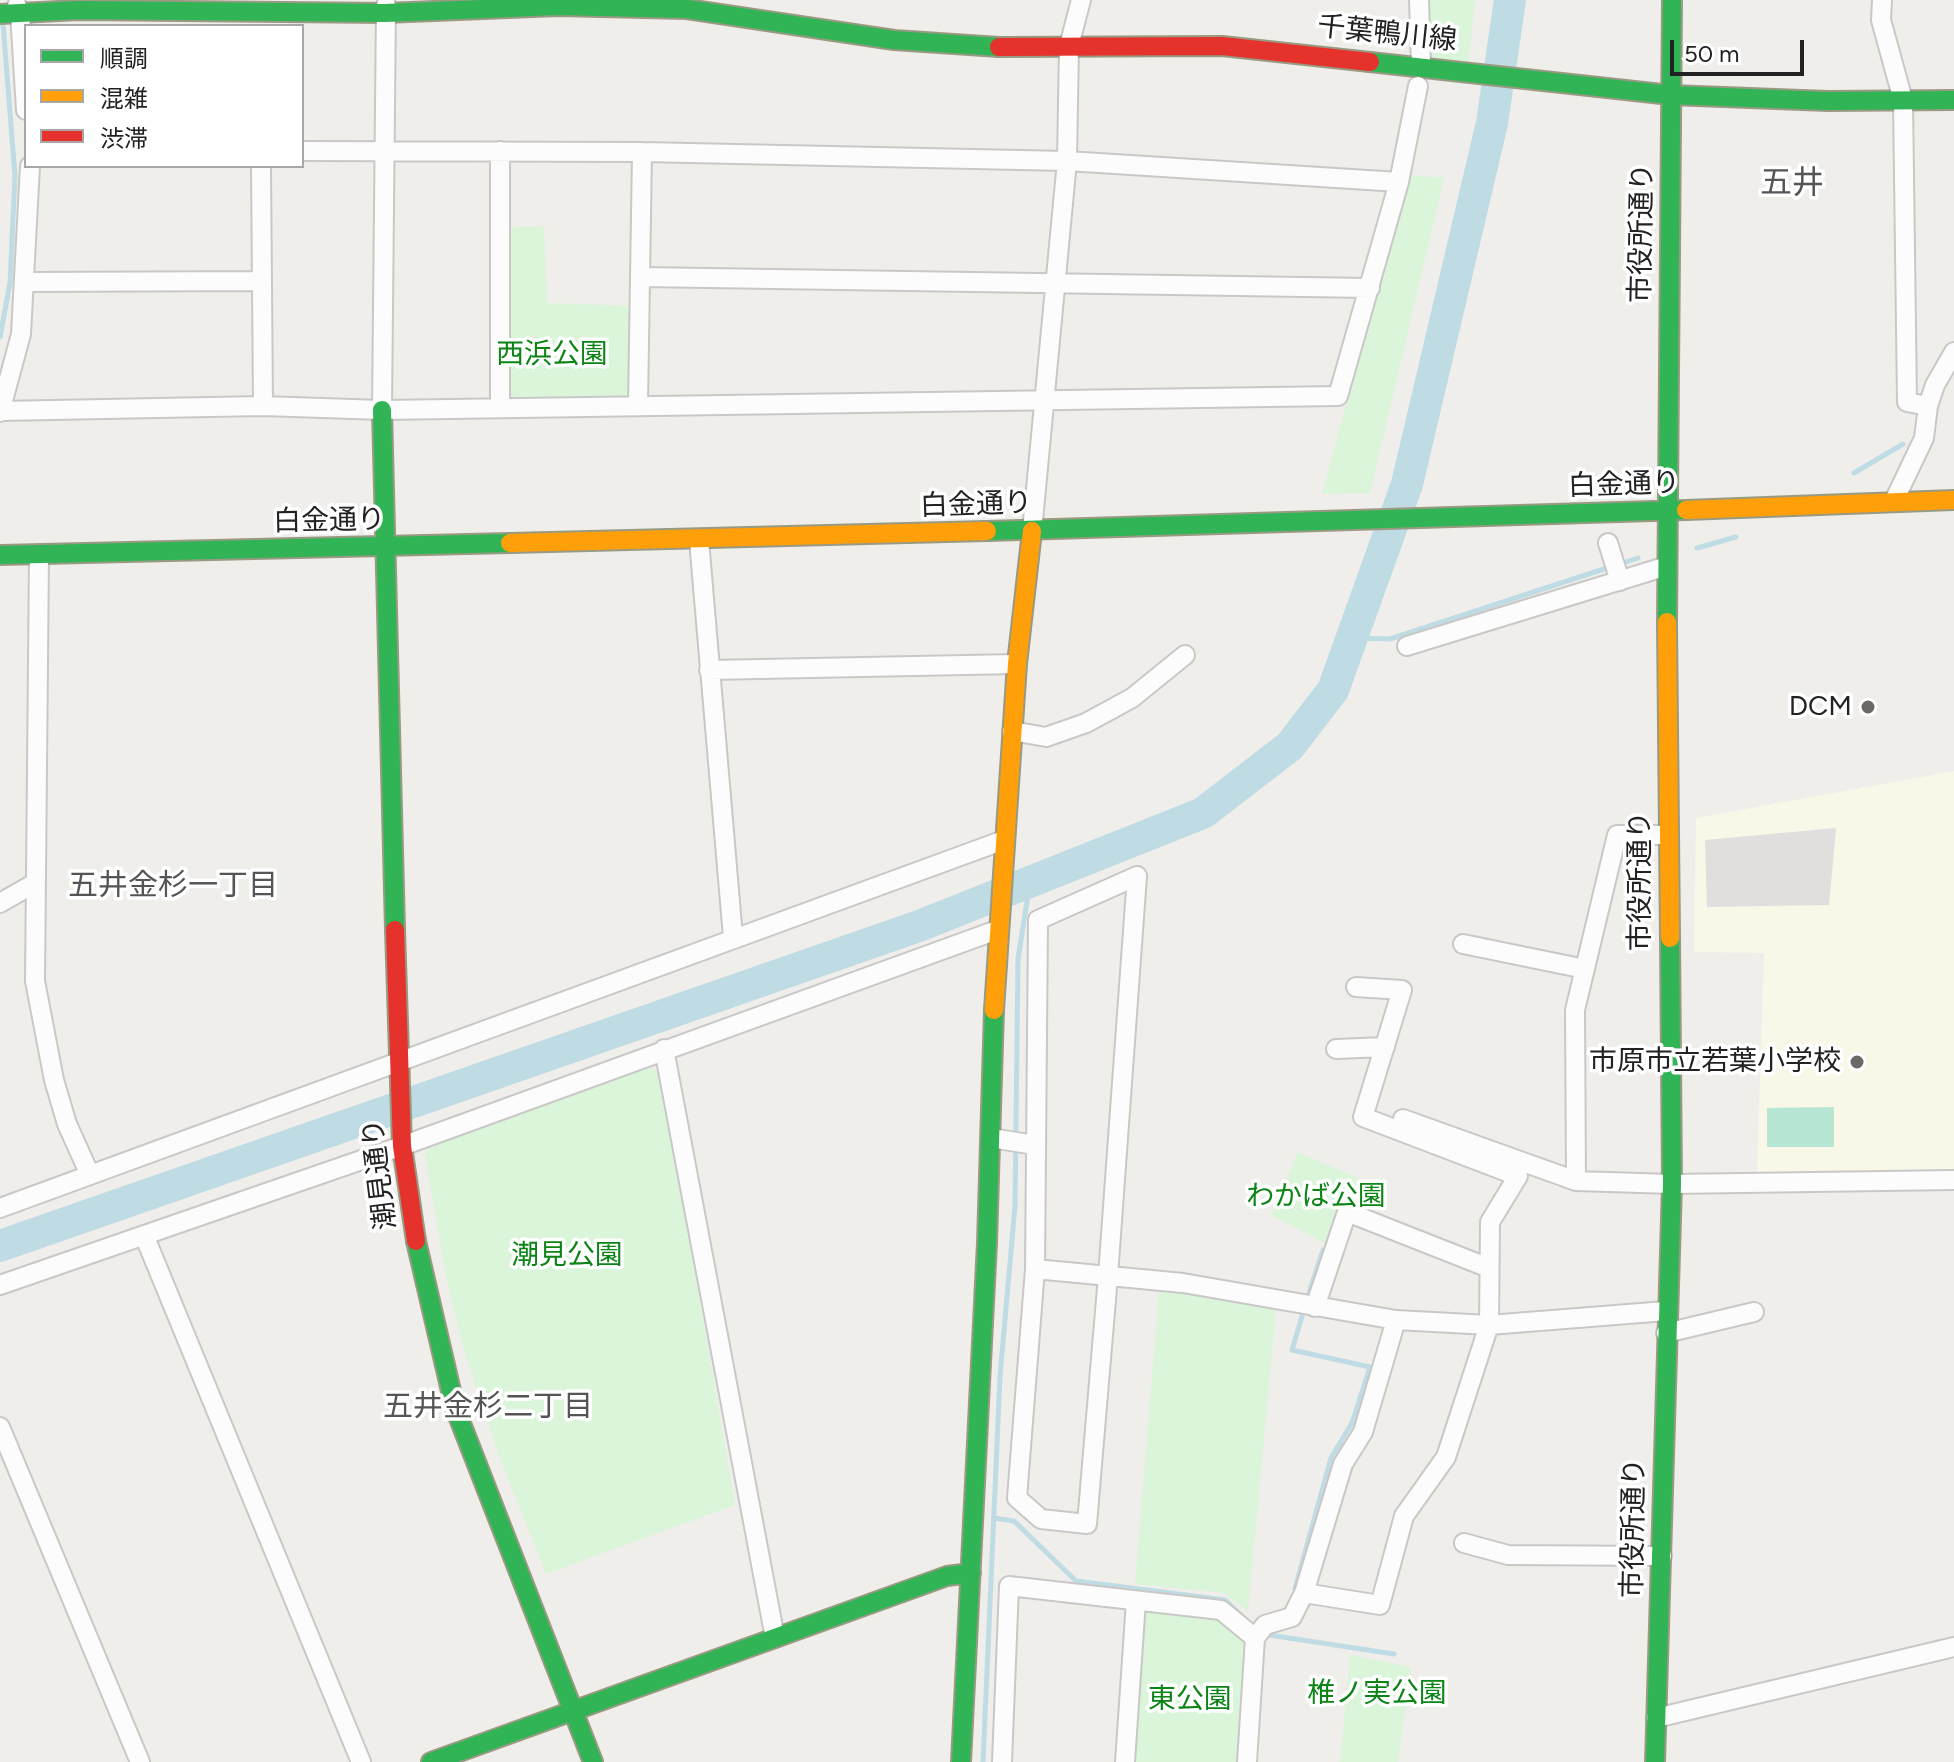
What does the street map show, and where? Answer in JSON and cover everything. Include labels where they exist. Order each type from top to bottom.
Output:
[{"type":"street","points":[[961,1762],[991,1138],[997,930],[1017,664],[1047,401],[1067,161],[1069,46],[1081,0]]},
{"type":"street","points":[[1419,0],[1421,65]]},
{"type":"street","name":"市役所通り","points":[[1655,1762],[1672,1184],[1667,511],[1672,0]]},
{"type":"street","points":[[1882,0],[1881,20],[1903,100],[1907,402],[1928,406]]},
{"type":"street","name":"千葉鴨川線","points":[[0,14],[17,6],[80,5],[687,5],[894,40],[980,47],[1222,46],[1421,65],[1671,95],[1828,101],[1954,100]]},
{"type":"street","points":[[17,6],[24,87]]},
{"type":"street","points":[[382,410],[386,6]]},
{"type":"street","points":[[30,168],[21,334],[0,412],[263,406],[382,410],[1338,396],[1399,182],[1418,86]]},
{"type":"street","points":[[304,151],[642,152],[1067,161],[1399,182]]},
{"type":"street","points":[[500,151],[500,408]]},
{"type":"street","points":[[638,405],[642,152]]},
{"type":"street","points":[[261,168],[263,406]]},
{"type":"street","points":[[641,277],[1370,288]]},
{"type":"street","points":[[26,282],[261,281]]},
{"type":"street","points":[[1894,501],[1924,438],[1928,406],[1944,384],[1954,352]]},
{"type":"street","name":"潮見通り","points":[[382,410],[398,1064],[402,1146],[419,1261],[455,1408],[593,1762]]},
{"type":"street","name":"白金通り","points":[[0,555],[1333,523],[1954,500]]},
{"type":"street","points":[[699,540],[733,937]]},
{"type":"street","points":[[1608,543],[1620,581]]},
{"type":"street","points":[[39,555],[35,981],[45,1042],[67,1124],[90,1175]]},
{"type":"street","points":[[1407,646],[1667,566]]},
{"type":"street","points":[[1012,731],[1046,737],[1086,723],[1132,698],[1185,655]]},
{"type":"street","points":[[709,670],[1017,664]]},
{"type":"street","points":[[1576,1181],[1575,1010],[1617,835],[1669,835]]},
{"type":"street","points":[[0,1208],[1004,840]]},
{"type":"street","points":[[1137,876],[1087,1524],[1041,1519],[1017,1498],[1035,1269],[1038,920],[1137,876]]},
{"type":"street","points":[[0,903],[35,883]]},
{"type":"street","points":[[0,1285],[402,1146],[997,930]]},
{"type":"street","points":[[1463,944],[1585,969]]},
{"type":"street","points":[[1304,1593],[1380,1605],[1404,1516],[1446,1457],[1489,1325],[1490,1222],[1518,1176],[1363,1117],[1402,990],[1356,987]]},
{"type":"street","points":[[1336,1049],[1385,1047]]},
{"type":"street","points":[[664,1049],[736,1415],[775,1638]]},
{"type":"street","points":[[1366,1106],[1576,1181],[1672,1184],[1954,1180]]},
{"type":"street","points":[[991,1138],[1035,1145]]},
{"type":"street","points":[[1315,1307],[1347,1212],[1489,1268]]},
{"type":"street","points":[[144,1235],[361,1762]]},
{"type":"street","points":[[1035,1269],[1197,1285],[1396,1320],[1489,1325],[1666,1311]]},
{"type":"street","points":[[1666,1333],[1754,1312]]},
{"type":"street","points":[[1247,1762],[1255,1638],[1265,1625],[1292,1617],[1304,1593],[1343,1464],[1363,1432],[1396,1320]]},
{"type":"street","points":[[0,1427],[140,1762]]},
{"type":"street","points":[[1464,1543],[1508,1555],[1662,1556]]},
{"type":"street","points":[[431,1762],[947,1576],[971,1573]]},
{"type":"street","points":[[1002,1762],[1009,1586],[1221,1610],[1255,1638]]},
{"type":"street","points":[[1125,1762],[1136,1601]]},
{"type":"street","points":[[1656,1718],[1954,1647]]},
{"type":"shaded area","name":"市原市立若葉小学校","points":[[1954,771],[1954,1172],[1757,1172],[1764,953],[1694,952],[1696,818]]},
{"type":"shaded area","points":[[1836,828],[1829,905],[1707,907],[1705,840]]},
{"type":"green space","points":[[1426,0],[1475,0],[1469,61],[1427,58]]},
{"type":"green space","points":[[1408,175],[1444,178],[1370,493],[1322,494]]},
{"type":"green space","name":"西浜公園","points":[[544,226],[547,303],[640,306],[638,405],[500,408],[500,228]]},
{"type":"green space","name":"潮見公園","points":[[648,1067],[661,1073],[735,1505],[546,1574],[501,1462],[464,1351],[447,1282],[425,1155],[430,1142]]},
{"type":"green space","points":[[1834,1107],[1834,1147],[1767,1147],[1767,1108]]},
{"type":"green space","name":"わかば公園","points":[[1298,1152],[1367,1182],[1361,1218],[1347,1213],[1334,1248],[1271,1215]]},
{"type":"green space","points":[[1159,1289],[1276,1309],[1248,1611],[1224,1593],[1135,1584]]},
{"type":"green space","name":"東公園","points":[[1136,1601],[1221,1610],[1255,1638],[1247,1762],[1125,1762]]},
{"type":"green space","name":"椎ノ実公園","points":[[1350,1655],[1411,1667],[1398,1762],[1340,1762]]},
{"type":"waterway","points":[[0,1246],[919,926],[1203,813],[1290,746],[1333,690],[1407,484],[1492,123],[1510,0]]},
{"type":"waterway","points":[[0,337],[10,283],[15,176],[3,24]]},
{"type":"waterway","points":[[1854,473],[1903,444]]},
{"type":"waterway","points":[[1697,548],[1736,537]]},
{"type":"waterway","points":[[1620,564],[1638,558]]},
{"type":"waterway","points":[[1352,638],[1390,639],[1610,567]]},
{"type":"waterway","points":[[983,1762],[1000,1376],[1015,1206],[1018,959],[1030,882]]},
{"type":"waterway","points":[[1308,1296],[1323,1250]]},
{"type":"waterway","points":[[1295,1589],[1331,1458],[1352,1423],[1370,1367],[1292,1350],[1303,1313]]},
{"type":"waterway","points":[[994,1518],[1014,1521],[1076,1581],[1225,1600],[1243,1617]]},
{"type":"waterway","points":[[1269,1635],[1394,1654]]},
{"type":"traffic: fast","points":[[1667,622],[1672,0]]},
{"type":"traffic: fast","points":[[0,14],[79,10],[385,13],[558,6],[687,9],[894,40],[999,47]]},
{"type":"traffic: fast","points":[[1370,62],[1671,95],[1828,101],[1954,100]]},
{"type":"traffic: fast","points":[[382,410],[395,930]]},
{"type":"traffic: fast","points":[[987,531],[1686,510]]},
{"type":"traffic: fast","points":[[0,555],[510,543]]},
{"type":"traffic: fast","points":[[1655,1762],[1672,1184],[1670,938]]},
{"type":"traffic: fast","points":[[961,1762],[987,1243],[994,1010]]},
{"type":"traffic: fast","points":[[416,1241],[455,1408],[593,1762]]},
{"type":"traffic: fast","points":[[431,1762],[947,1576],[971,1573]]},
{"type":"traffic: slow","points":[[1686,510],[1954,500]]},
{"type":"traffic: slow","points":[[510,543],[987,531]]},
{"type":"traffic: slow","points":[[994,1010],[1017,664],[1032,531]]},
{"type":"traffic: slow","points":[[1667,622],[1670,938]]},
{"type":"traffic: jam","points":[[999,47],[1222,46],[1370,62]]},
{"type":"traffic: jam","points":[[395,930],[402,1146],[416,1241]]},
{"type":"place","name":"DCM","points":[[1868,707]]},
{"type":"place","name":"市原市立若葉小学校","points":[[1857,1062]]},
{"type":"district","name":"五井","points":[[1792,184]]},
{"type":"district","name":"五井金杉一丁目","points":[[173,886]]},
{"type":"district","name":"五井金杉二丁目","points":[[488,1407]]}]
